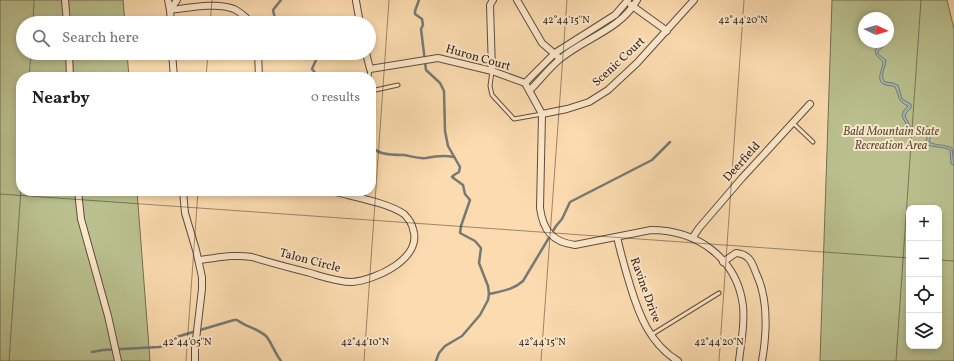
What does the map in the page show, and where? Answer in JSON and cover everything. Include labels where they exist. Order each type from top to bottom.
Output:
[{"type":"street","points":[[65,0],[66,16]]},
{"type":"street","points":[[168,0],[170,16]]},
{"type":"street","points":[[170,10],[177,0]]},
{"type":"street","points":[[492,70],[490,4],[493,0]]},
{"type":"street","points":[[517,0],[542,43],[560,59]]},
{"type":"street","points":[[530,90],[560,59],[615,25],[637,0]]},
{"type":"street","name":"Scenic Court","points":[[542,114],[568,109],[589,102],[608,90],[637,63],[694,0]]},
{"type":"street","points":[[356,1],[359,16]]},
{"type":"street","points":[[667,31],[627,1],[615,15],[555,53],[525,84],[530,90],[542,114],[541,220],[546,230],[554,239],[565,244],[575,245],[651,230],[678,232],[701,241],[732,273],[738,287],[743,306],[742,338],[739,361]]},
{"type":"street","points":[[170,10],[196,7],[224,7],[233,9],[243,16]]},
{"type":"street","name":"Huron Court","points":[[370,69],[438,58],[492,70],[525,84]]},
{"type":"street","points":[[69,60],[70,72]]},
{"type":"street","points":[[173,60],[174,72]]},
{"type":"street","points":[[258,60],[259,72]]},
{"type":"street","points":[[368,60],[370,69]]},
{"type":"street","name":"Deerfield","points":[[693,237],[742,178],[810,104]]},
{"type":"street","points":[[79,196],[81,219],[102,293],[118,361]]},
{"type":"street","points":[[183,196],[185,213],[199,260],[202,277],[196,341],[196,361]]},
{"type":"street","name":"Talon Circle","points":[[199,260],[227,255],[246,256],[335,280],[352,282],[363,280],[386,271],[398,264],[411,252],[414,245],[415,233],[412,225],[405,215],[388,206],[351,196]]},
{"type":"street","name":"Ravine Drive","points":[[617,237],[621,256],[637,307],[650,335],[664,352],[678,361]]},
{"type":"street","points":[[723,262],[736,253],[743,254],[749,257],[759,279],[765,300],[766,318],[762,361]]},
{"type":"lane","points":[[492,70],[490,86],[492,95],[514,119],[542,114]]},
{"type":"lane","points":[[376,90],[398,85]]},
{"type":"lane","points":[[793,123],[813,142]]},
{"type":"lane","points":[[650,335],[719,293]]},
{"type":"green space","points":[[0,0],[123,0],[124,16],[16,16],[16,60],[128,60],[129,72],[16,72],[16,196],[137,196],[150,361],[0,361]]},
{"type":"green space","name":"Bald Mountain State Recreation Area","points":[[832,0],[947,0],[954,29],[954,361],[820,361]]},
{"type":"shaded area","points":[[877,48],[882,48],[878,51],[878,54],[886,60],[883,74],[883,79],[885,82],[898,85],[902,99],[911,104],[911,108],[905,116],[911,128],[916,129],[927,126],[931,131],[929,142],[952,148],[954,165],[951,164],[950,150],[926,144],[928,133],[927,130],[923,129],[912,132],[909,130],[902,116],[903,112],[908,106],[900,100],[895,87],[886,85],[880,81],[883,62],[876,55],[875,50]]},
{"type":"waterway","points":[[274,16],[273,10],[281,0]]},
{"type":"waterway","points":[[419,0],[415,14],[422,19],[423,25],[421,29],[426,70],[440,83],[444,91],[445,131],[448,146],[460,167],[459,172],[452,177],[463,185],[465,194],[470,200],[460,233],[475,241],[481,248],[479,263],[488,286],[489,294],[488,300],[480,315],[462,336],[445,346],[439,353],[436,361]]},
{"type":"waterway","points":[[315,72],[312,69],[316,60]]},
{"type":"waterway","points":[[489,294],[511,288],[523,281],[556,226],[562,219],[570,202],[652,160],[670,142]]},
{"type":"waterway","points":[[376,150],[390,155],[404,155],[420,158],[440,156],[454,157]]},
{"type":"waterway","points":[[92,352],[159,347],[163,346],[173,338],[237,320],[266,336],[281,361]]}]
